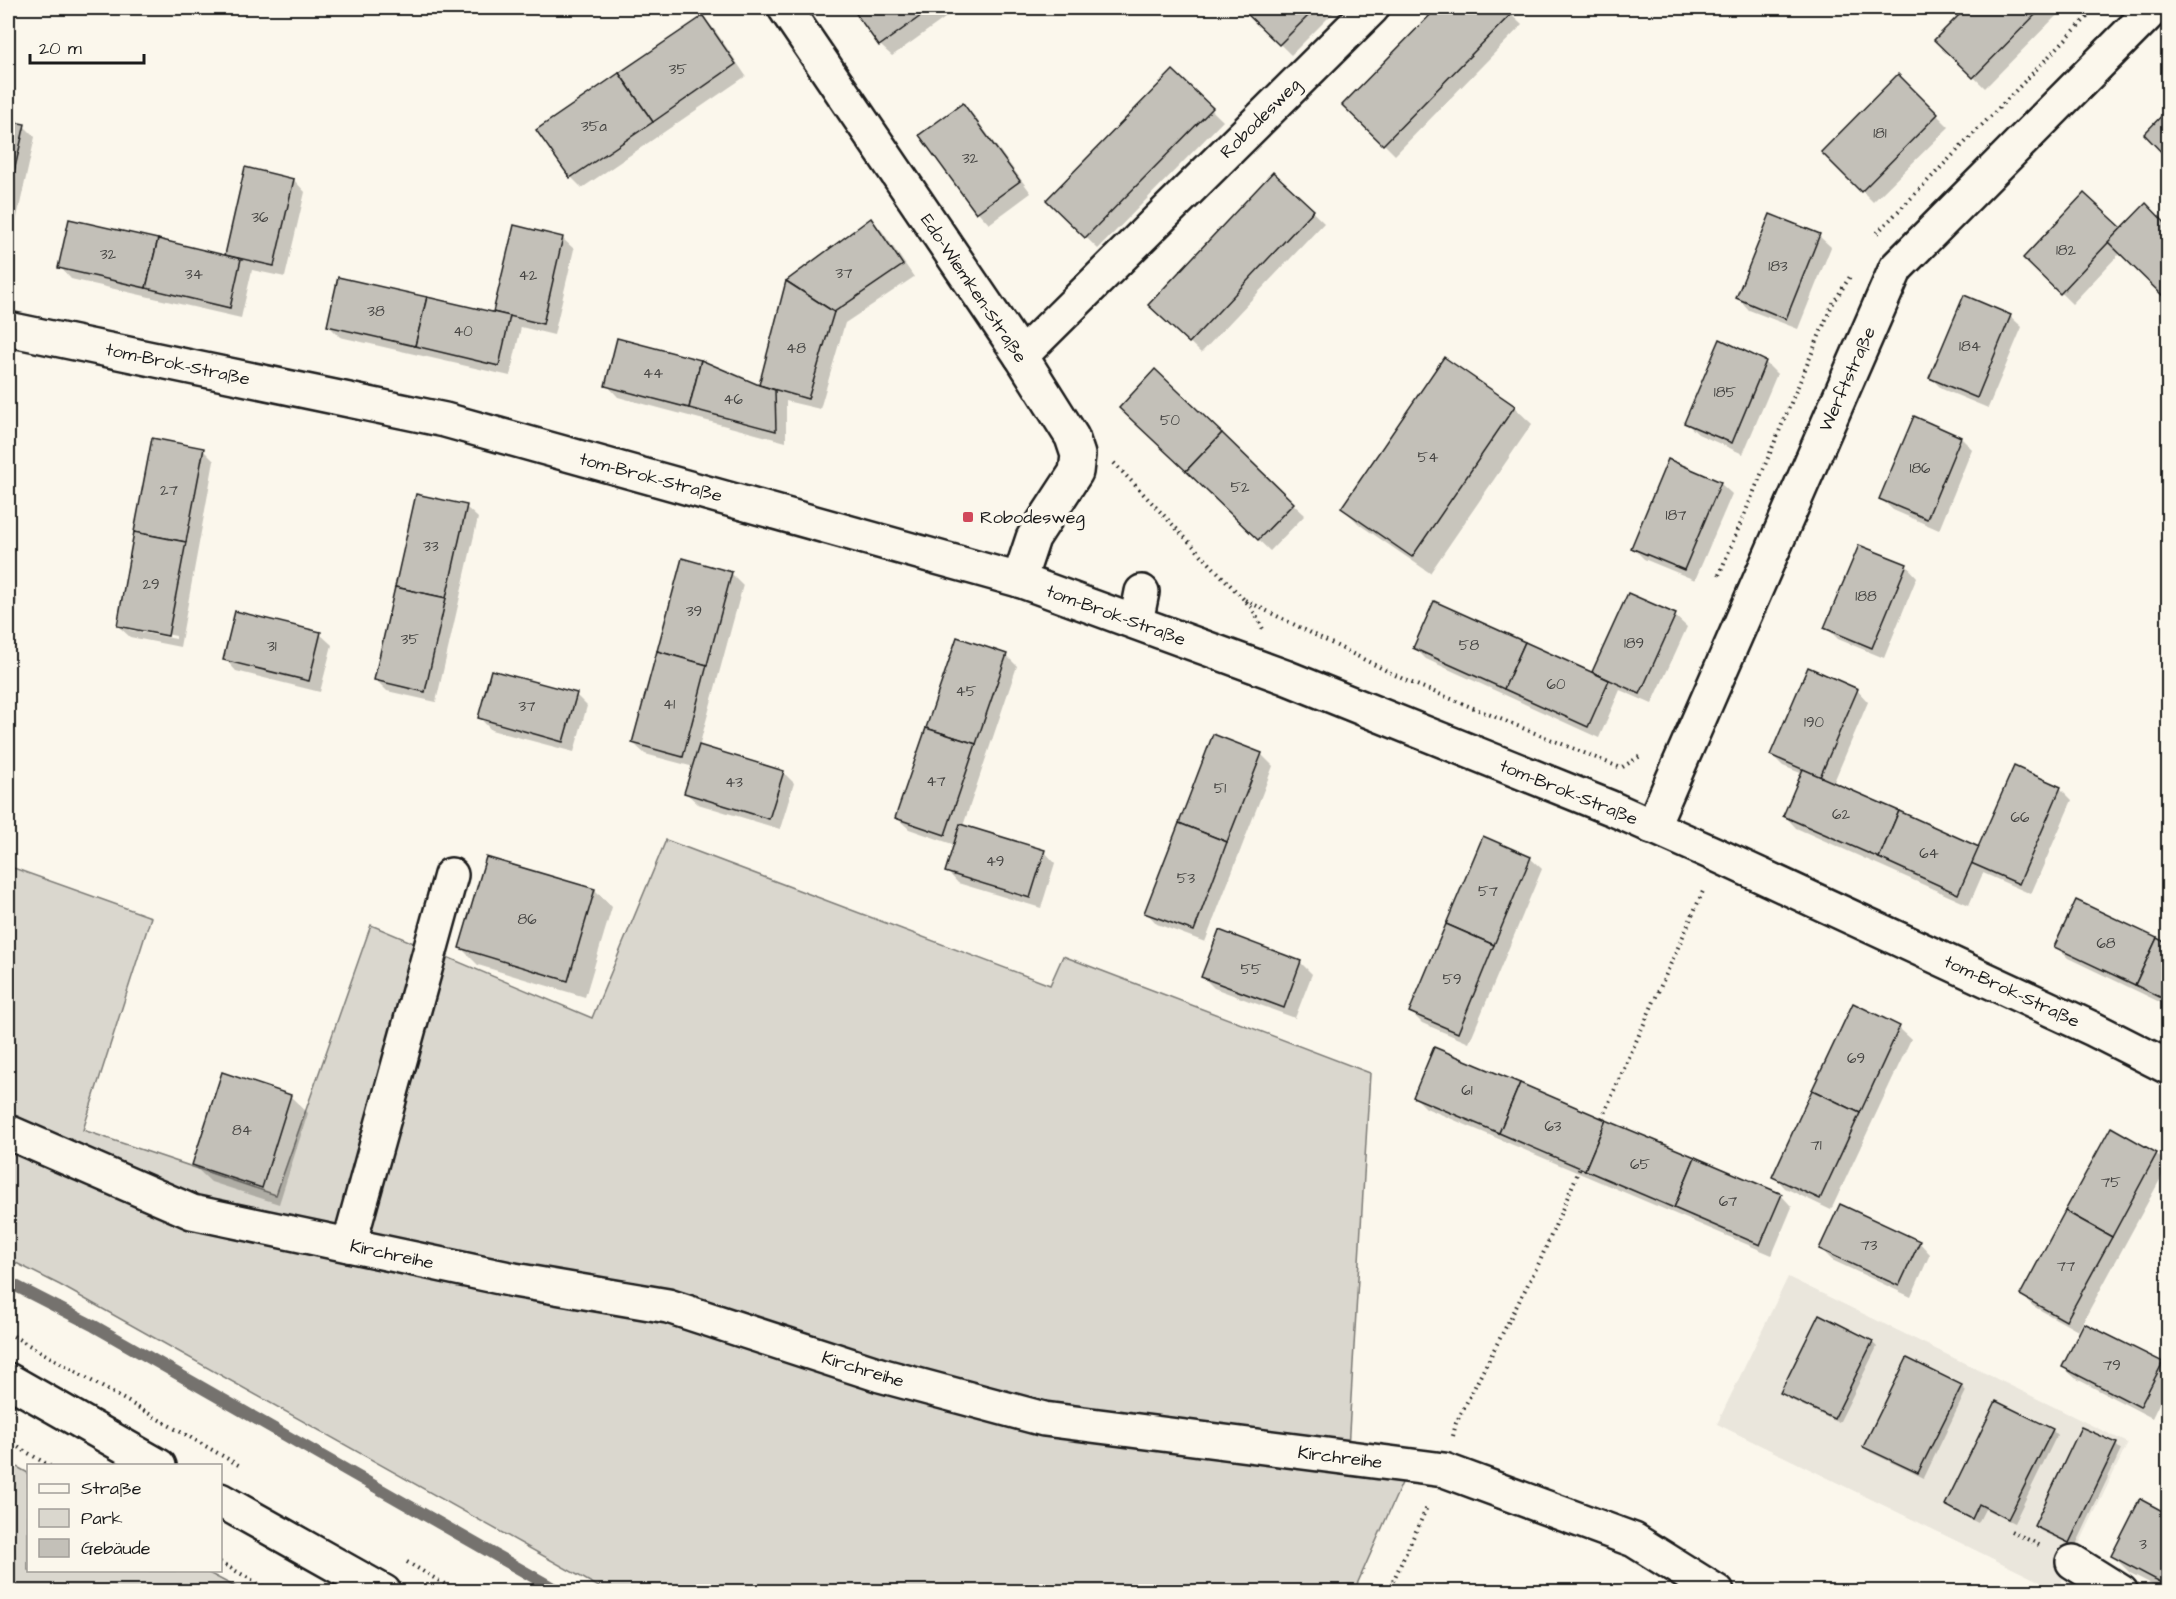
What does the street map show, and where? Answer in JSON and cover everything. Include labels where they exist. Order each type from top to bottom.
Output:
[{"type":"street","name":"Edo-Wiemken-Straße","points":[[785,8],[1021,356],[1072,437],[1078,455],[1076,472],[1033,538],[1019,580]]},
{"type":"street","name":"Robodesweg","points":[[1021,356],[1372,8]]},
{"type":"street","name":"Werftstraße","points":[[1652,827],[1896,268],[2154,8]]},
{"type":"street","name":"tom-Brok-Straße","points":[[8,329],[445,420],[1019,580],[1139,607],[1285,677],[1611,808],[1719,856],[2093,1029],[2169,1068]]},
{"type":"street","points":[[349,1245],[451,875]]},
{"type":"street","name":"Kirchreihe","points":[[8,1132],[192,1212],[514,1281],[668,1306],[880,1375],[1044,1419],[1444,1470],[1634,1540],[1717,1592]]},
{"type":"street","points":[[8,1380],[155,1464]]},
{"type":"street","points":[[222,1501],[384,1592]]},
{"type":"street","points":[[2073,1562],[2121,1592]]},
{"type":"path","points":[[1873,238],[1879,229],[2096,8]]},
{"type":"path","points":[[1718,579],[1832,305],[1856,267]]},
{"type":"path","points":[[1072,437],[1116,465],[1245,600],[1252,608],[1285,677]]},
{"type":"path","points":[[1245,600],[1407,681],[1621,768],[1645,753]]},
{"type":"path","points":[[1602,1118],[1719,856]]},
{"type":"path","points":[[1388,1592],[1444,1470],[1456,1423],[1540,1261],[1580,1168]]},
{"type":"path","points":[[8,1333],[243,1468]]},
{"type":"path","points":[[8,1442],[46,1464]]},
{"type":"path","points":[[397,1556],[458,1592]]},
{"type":"path","points":[[222,1563],[273,1592]]},
{"type":"shaded area","points":[[1788,1277],[2128,1443],[2057,1590],[1717,1424]]},
{"type":"green space","points":[[666,840],[1050,985],[1063,956],[1370,1073],[1348,1449],[1406,1474],[1354,1591],[606,1591],[60,1285],[8,1259],[8,866],[151,917],[83,1130],[276,1195],[371,925],[592,1018]]},
{"type":"green space","points":[[8,1462],[27,1472],[27,1572],[207,1572],[243,1591],[8,1591]]},
{"type":"building","points":[[852,8],[932,8],[879,46]]},
{"type":"building","points":[[1241,8],[1316,8],[1279,45]]},
{"type":"building","points":[[1437,8],[1506,8],[1512,13],[1383,145],[1342,105]]},
{"type":"building","points":[[1966,8],[2042,8],[1973,78],[1934,40]]},
{"type":"building","points":[[703,16],[736,64],[653,122],[619,73]]},
{"type":"building","points":[[1173,70],[1213,108],[1085,238],[1046,200]]},
{"type":"building","points":[[619,73],[653,122],[570,178],[536,130]]},
{"type":"building","points":[[1898,74],[1938,114],[1861,192],[1821,152]]},
{"type":"building","points":[[963,103],[1020,181],[976,213],[919,135]]},
{"type":"building","points":[[2168,109],[2168,159],[2144,134]]},
{"type":"building","points":[[8,121],[25,124],[8,198]]},
{"type":"building","points":[[245,167],[294,179],[274,266],[225,255]]},
{"type":"building","points":[[1273,172],[1314,210],[1189,343],[1148,305]]},
{"type":"building","points":[[2084,193],[2122,228],[2060,294],[2023,258]]},
{"type":"building","points":[[2146,203],[2168,226],[2168,301],[2108,242]]},
{"type":"building","points":[[1770,214],[1820,234],[1786,319],[1736,298]]},
{"type":"building","points":[[871,218],[903,265],[834,312],[786,281]]},
{"type":"building","points":[[69,219],[158,239],[146,288],[58,268]]},
{"type":"building","points":[[514,225],[563,237],[543,324],[493,312]]},
{"type":"building","points":[[158,239],[241,259],[230,308],[146,288]]},
{"type":"building","points":[[338,277],[427,297],[415,346],[327,326]]},
{"type":"building","points":[[786,281],[834,312],[808,399],[759,385]]},
{"type":"building","points":[[1964,295],[2011,315],[1977,398],[1929,378]]},
{"type":"building","points":[[427,297],[510,316],[499,366],[415,346]]},
{"type":"building","points":[[617,338],[701,360],[689,408],[605,386]]},
{"type":"building","points":[[1720,339],[1766,361],[1732,443],[1684,423]]},
{"type":"building","points":[[1444,357],[1515,406],[1412,557],[1341,508]]},
{"type":"building","points":[[701,360],[775,390],[776,431],[689,408]]},
{"type":"building","points":[[1155,369],[1222,433],[1186,471],[1119,408]]},
{"type":"building","points":[[1914,416],[1961,437],[1927,519],[1879,499]]},
{"type":"building","points":[[1222,433],[1294,503],[1258,540],[1186,471]]},
{"type":"building","points":[[152,438],[204,448],[186,542],[134,532]]},
{"type":"building","points":[[1668,459],[1721,482],[1684,570],[1631,548]]},
{"type":"building","points":[[416,494],[467,505],[446,598],[395,587]]},
{"type":"building","points":[[134,532],[186,542],[168,636],[117,626]]},
{"type":"building","points":[[1859,545],[1907,564],[1872,648],[1824,628]]},
{"type":"building","points":[[682,558],[732,572],[707,665],[657,651]]},
{"type":"building","points":[[395,587],[446,598],[425,692],[374,680]]},
{"type":"building","points":[[1628,593],[1676,614],[1640,694],[1592,672]]},
{"type":"building","points":[[1434,601],[1525,642],[1504,689],[1413,648]]},
{"type":"building","points":[[235,611],[321,632],[309,681],[223,660]]},
{"type":"building","points":[[957,637],[1007,654],[976,744],[926,728]]},
{"type":"building","points":[[1525,642],[1609,680],[1588,727],[1504,689]]},
{"type":"building","points":[[657,651],[707,665],[683,757],[632,743]]},
{"type":"building","points":[[1808,667],[1858,689],[1820,777],[1770,755]]},
{"type":"building","points":[[491,670],[577,693],[563,742],[478,718]]},
{"type":"building","points":[[926,728],[976,744],[945,835],[895,818]]},
{"type":"building","points":[[1213,734],[1262,753],[1227,842],[1179,823]]},
{"type":"building","points":[[699,745],[784,771],[769,819],[684,793]]},
{"type":"building","points":[[2014,766],[2061,787],[2019,884],[1971,863]]},
{"type":"building","points":[[1803,769],[1899,811],[1879,858],[1783,816]]},
{"type":"building","points":[[1899,811],[1979,847],[1958,894],[1879,858]]},
{"type":"building","points":[[1179,823],[1227,842],[1194,931],[1144,913]]},
{"type":"building","points":[[960,824],[1045,850],[1030,898],[945,872]]},
{"type":"building","points":[[1483,836],[1531,857],[1494,945],[1446,924]]},
{"type":"building","points":[[486,857],[595,889],[568,981],[459,948]]},
{"type":"building","points":[[2076,900],[2157,938],[2135,985],[2054,947]]},
{"type":"building","points":[[1446,924],[1494,945],[1458,1033],[1409,1012]]},
{"type":"building","points":[[1219,930],[1301,961],[1284,1008],[1201,977]]},
{"type":"building","points":[[2157,938],[2168,944],[2168,1001],[2135,985]]},
{"type":"building","points":[[1853,1003],[1900,1026],[1860,1113],[1812,1090]]},
{"type":"building","points":[[1434,1047],[1520,1083],[1499,1133],[1413,1097]]},
{"type":"building","points":[[222,1072],[291,1095],[262,1188],[192,1165]]},
{"type":"building","points":[[1520,1083],[1606,1120],[1585,1170],[1499,1133]]},
{"type":"building","points":[[1812,1090],[1860,1113],[1820,1199],[1772,1177]]},
{"type":"building","points":[[1606,1120],[1695,1157],[1674,1208],[1585,1170]]},
{"type":"building","points":[[2111,1127],[2157,1153],[2112,1237],[2065,1211]]},
{"type":"building","points":[[1695,1157],[1782,1194],[1760,1245],[1674,1208]]},
{"type":"building","points":[[1840,1204],[1920,1241],[1899,1286],[1819,1249]]},
{"type":"building","points":[[2065,1211],[2112,1237],[2066,1321],[2020,1295]]},
{"type":"building","points":[[1819,1314],[1873,1341],[1834,1419],[1780,1393]]},
{"type":"building","points":[[2084,1323],[2163,1362],[2140,1407],[2062,1367]]},
{"type":"building","points":[[1907,1358],[1962,1385],[1918,1473],[1863,1447]]},
{"type":"building","points":[[1996,1401],[2053,1429],[2008,1519],[1979,1504],[1972,1519],[1945,1505]]},
{"type":"building","points":[[2081,1427],[2117,1443],[2069,1543],[2034,1526]]},
{"type":"building","points":[[2140,1499],[2168,1514],[2168,1581],[2166,1585],[2111,1556]]},
{"type":"waterway","points":[[8,1282],[94,1326],[560,1592]]},
{"type":"place","name":"Robodesweg","points":[[968,517]]}]
